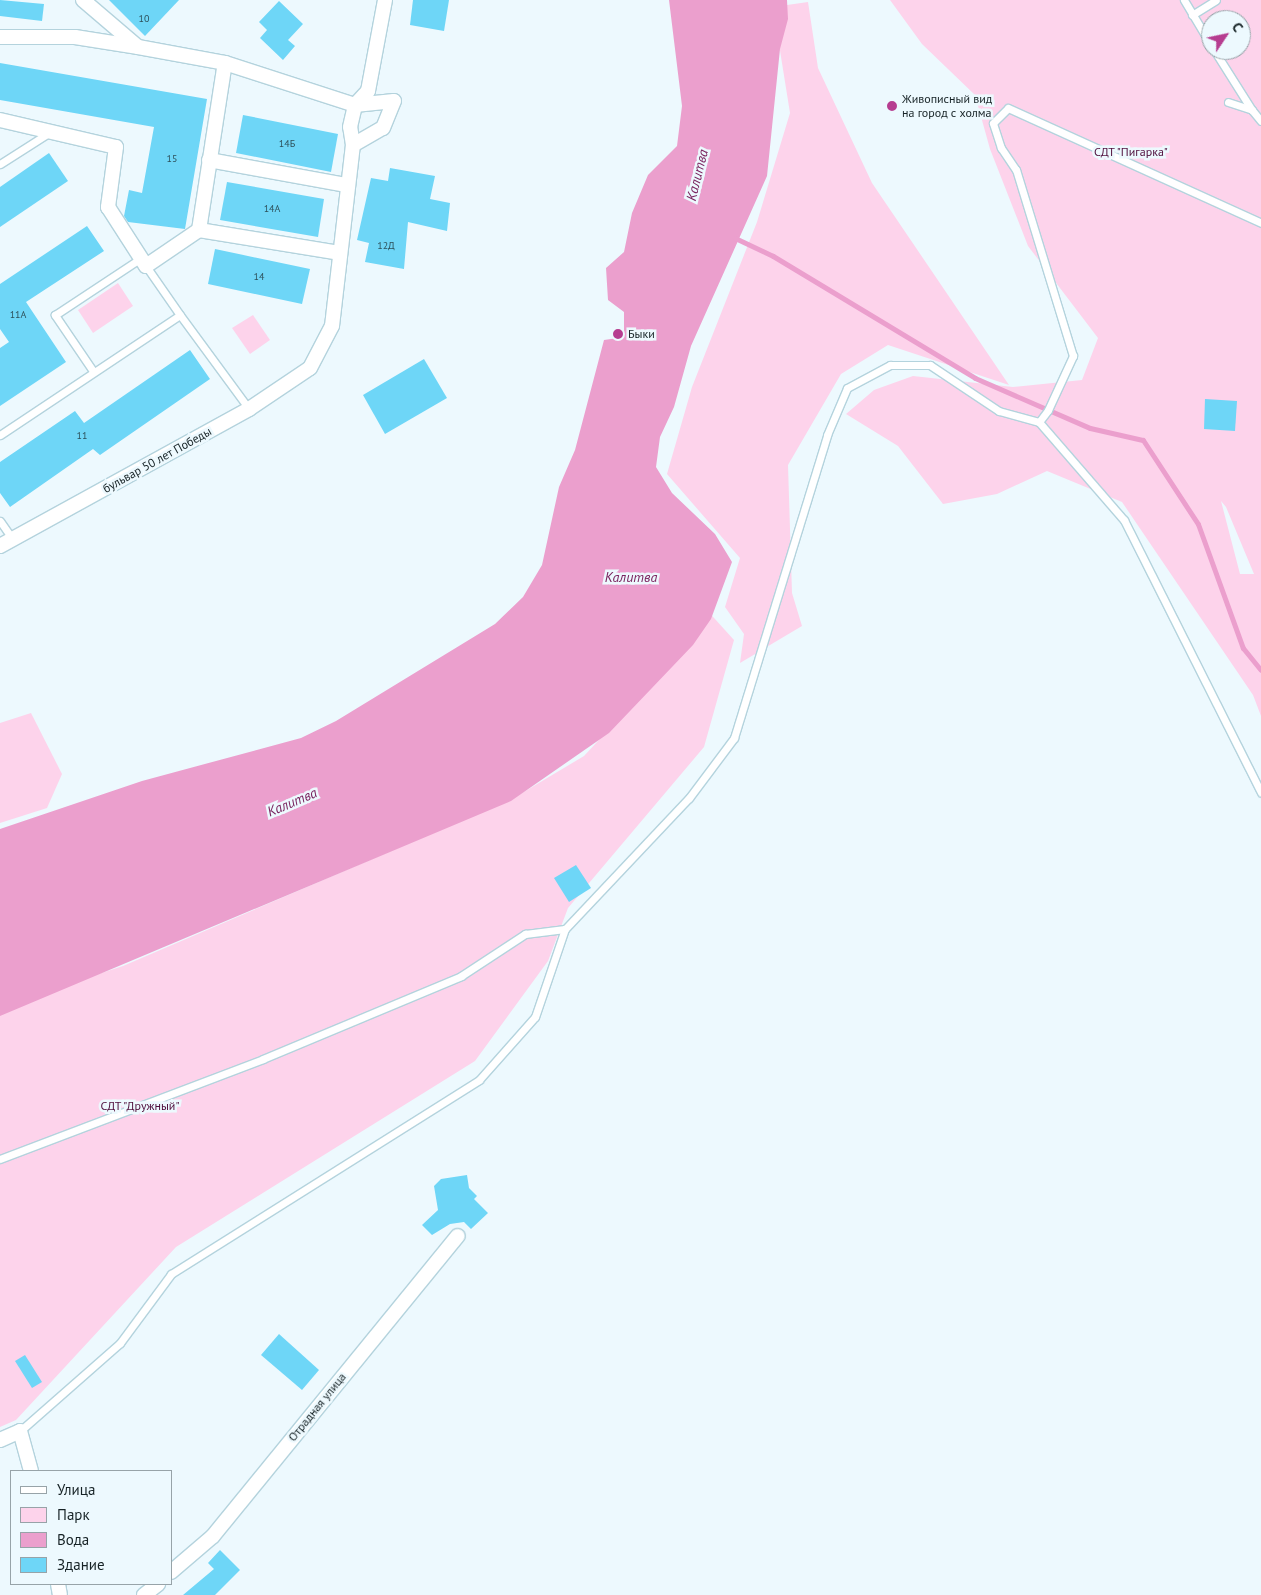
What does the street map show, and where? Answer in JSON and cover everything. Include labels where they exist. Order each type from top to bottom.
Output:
[{"type":"street","points":[[83,0],[138,47]]},
{"type":"street","points":[[0,120],[116,147],[108,207],[144,262],[199,230],[339,253],[353,146],[350,127],[355,105],[368,92],[384,0]]},
{"type":"street","points":[[0,37],[75,37],[138,47],[225,63],[355,105],[394,100],[383,128],[353,146]]},
{"type":"street","points":[[199,230],[225,63]]},
{"type":"street","points":[[210,160],[347,185]]},
{"type":"street","name":"бульвар 50 лет Победы","points":[[6,542],[249,409],[310,368],[332,326],[339,253]]},
{"type":"street","name":"Отрадная улица","points":[[172,1571],[213,1536],[458,1236]]},
{"type":"street","points":[[0,1440],[20,1431],[31,1470]]},
{"type":"street","points":[[144,1595],[157,1585]]},
{"type":"lane","points":[[1184,0],[1201,29]]},
{"type":"lane","points":[[1192,15],[1216,0]]},
{"type":"lane","points":[[1220,60],[1252,110],[1261,120]]},
{"type":"lane","points":[[1228,102],[1252,110]]},
{"type":"lane","points":[[1039,422],[1073,356],[1016,170],[1001,148],[993,123],[1008,108],[1261,223]]},
{"type":"lane","points":[[0,164],[50,132]]},
{"type":"lane","points":[[93,371],[55,315],[144,262],[180,315],[249,409]]},
{"type":"lane","points":[[0,435],[93,371],[180,315]]},
{"type":"lane","points":[[20,1431],[120,1342],[171,1274],[479,1080],[535,1017],[565,929],[689,798],[734,738],[827,434],[846,388],[890,365],[930,365],[999,411],[1039,422],[1124,520],[1261,792]]},
{"type":"lane","points":[[0,521],[6,542]]},
{"type":"lane","points":[[0,1159],[262,1059],[461,976],[525,934],[565,929]]},
{"type":"green space","name":"СДТ \"Пигарка\"","points":[[890,0],[1261,0],[1261,716],[1253,695],[1122,502],[1047,471],[997,494],[943,504],[898,446],[846,414],[874,390],[913,376],[1013,387],[1082,380],[1098,338],[1028,246],[990,149],[975,95],[922,44]],"holes":[[[1221,501],[1226,507],[1254,574],[1240,574]]]},
{"type":"green space","points":[[808,2],[818,68],[872,183],[1009,385],[888,345],[841,374],[788,465],[792,593],[802,626],[740,663],[744,634],[725,607],[740,558],[667,474],[692,387],[757,222],[790,113],[773,7]]},
{"type":"green space","points":[[118,283],[133,306],[93,333],[78,310]]},
{"type":"green space","points":[[253,315],[270,340],[250,354],[232,328]]},
{"type":"green space","name":"СДТ \"Дружный\"","points":[[705,608],[734,640],[704,747],[568,908],[548,961],[475,1061],[176,1247],[16,1420],[0,1427],[0,1006],[123,966],[512,799],[584,756],[679,654]]},
{"type":"green space","points":[[31,713],[62,774],[47,808],[0,823],[0,723]]},
{"type":"water","name":"Калитва","points":[[669,0],[787,0],[788,19],[780,49],[767,176],[691,346],[674,407],[660,437],[656,467],[672,493],[715,534],[732,562],[711,619],[693,645],[609,733],[511,801],[0,1016],[0,829],[142,781],[301,738],[336,721],[495,624],[523,597],[542,565],[559,487],[575,450],[604,340],[618,338],[624,330],[624,312],[608,300],[606,268],[624,252],[632,213],[648,175],[677,146],[682,106]]},
{"type":"building","points":[[0,0],[44,4],[42,21],[0,16]]},
{"type":"building","points":[[109,0],[179,0],[145,36]]},
{"type":"building","points":[[413,0],[449,0],[444,31],[410,25]]},
{"type":"building","points":[[279,1],[303,24],[288,40],[295,46],[283,60],[260,38],[267,30],[259,22]]},
{"type":"building","points":[[0,63],[207,99],[185,229],[128,222],[124,216],[129,190],[142,193],[154,127],[0,100]]},
{"type":"building","points":[[243,115],[338,134],[331,172],[236,153]]},
{"type":"building","points":[[49,153],[68,181],[0,227],[0,187]]},
{"type":"building","points":[[390,168],[435,176],[430,199],[450,203],[447,231],[408,222],[404,269],[365,262],[369,243],[357,240],[371,178],[388,181]]},
{"type":"building","points":[[227,182],[324,199],[318,237],[220,220]]},
{"type":"building","points":[[87,226],[104,251],[26,302],[66,362],[0,406],[0,348],[9,342],[0,329],[0,284]]},
{"type":"building","points":[[215,249],[310,269],[302,304],[208,284]]},
{"type":"building","points":[[190,350],[210,379],[100,455],[93,449],[10,507],[0,493],[0,462],[75,411],[84,423]]},
{"type":"building","points":[[424,359],[447,398],[385,434],[363,395]]},
{"type":"building","points":[[1205,399],[1237,401],[1235,431],[1204,429]]},
{"type":"building","points":[[576,865],[591,888],[569,902],[554,878]]},
{"type":"building","points":[[467,1175],[469,1188],[477,1196],[474,1199],[488,1213],[471,1229],[464,1222],[450,1224],[432,1235],[422,1225],[438,1210],[434,1186],[441,1179]]},
{"type":"building","points":[[279,1334],[319,1370],[302,1390],[261,1355]]},
{"type":"building","points":[[25,1355],[42,1382],[32,1388],[15,1361]]},
{"type":"building","points":[[220,1550],[240,1570],[215,1595],[183,1595],[214,1569],[208,1563]]},
{"type":"waterway","points":[[735,238],[773,256],[975,378],[1090,428],[1143,440],[1198,524],[1243,648],[1261,670]]},
{"type":"place","name":"Живописный вид на город с холма","points":[[892,106]]},
{"type":"place","name":"Быки","points":[[618,334]]}]
